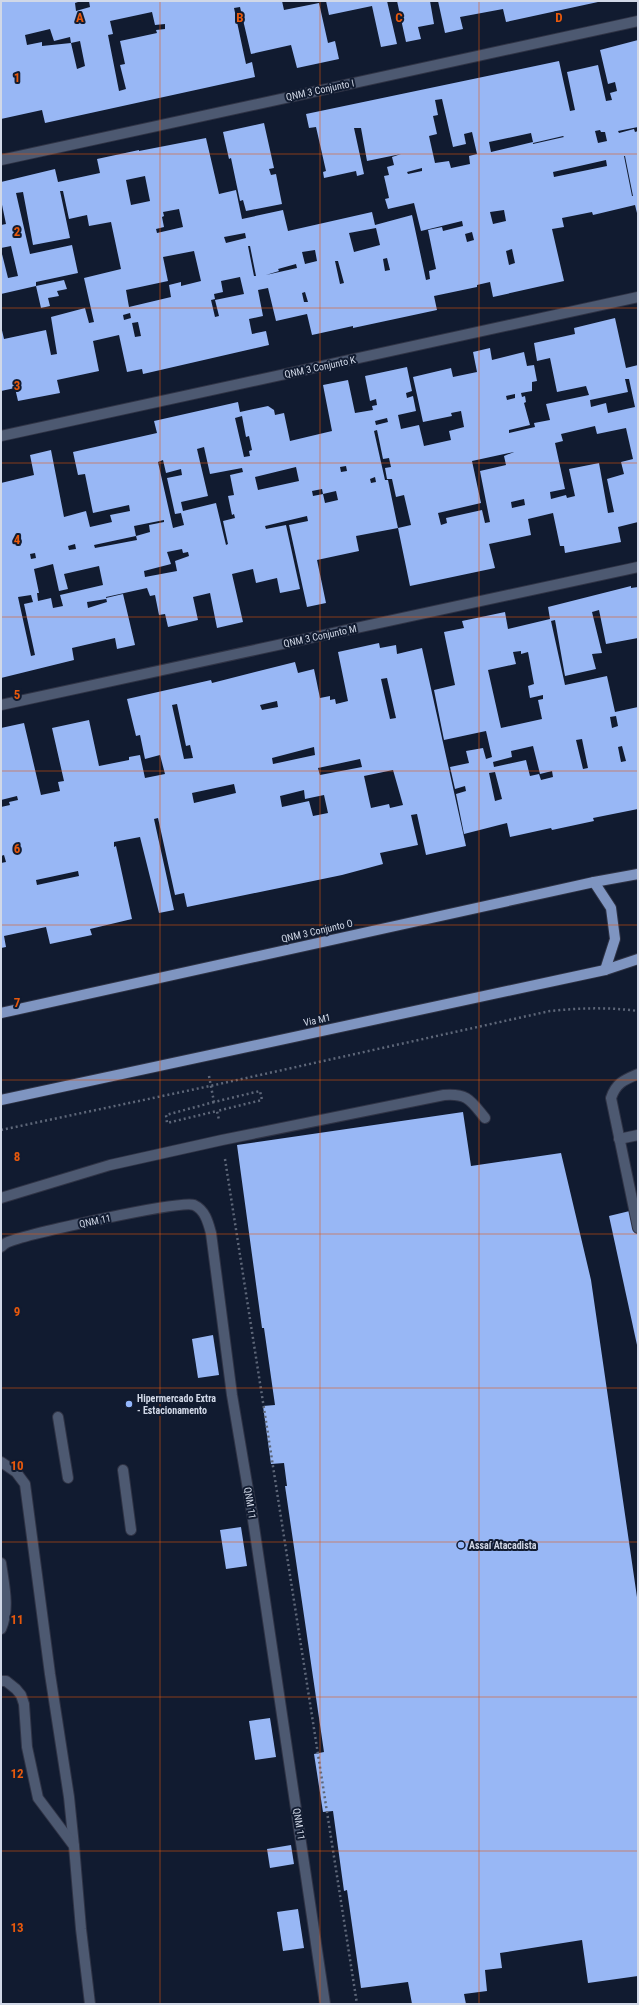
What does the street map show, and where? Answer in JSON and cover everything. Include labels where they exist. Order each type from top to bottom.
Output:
[{"type":"main road","name":"QNM 3 Conjunto O","points":[[1,1013],[594,882],[638,874]]},
{"type":"main road","points":[[594,882],[611,908],[615,939],[605,970]]},
{"type":"main road","name":"Via M1","points":[[1,1100],[605,970],[638,959]]},
{"type":"street","name":"QNM 3 Conjunto I","points":[[1,160],[638,21]]},
{"type":"street","name":"QNM 3 Conjunto K","points":[[1,436],[638,296]]},
{"type":"street","name":"QNM 3 Conjunto M","points":[[1,705],[638,567]]},
{"type":"street","points":[[638,1074],[619,1083],[614,1089],[611,1098],[619,1139],[635,1203],[638,1228]]},
{"type":"street","points":[[1,1198],[110,1165],[222,1140],[452,1095],[463,1095],[470,1100],[485,1118]]},
{"type":"street","points":[[619,1139],[638,1135]]},
{"type":"street","name":"QNM 11","points":[[1,1247],[6,1242],[47,1231],[156,1208],[193,1205],[200,1209],[207,1218],[214,1253],[232,1395],[253,1520],[325,2004]]},
{"type":"street","points":[[58,1417],[68,1478]]},
{"type":"street","points":[[1,1462],[16,1472],[25,1484],[50,1674],[69,1797],[81,1929],[90,2004]]},
{"type":"street","points":[[122,1470],[131,1530]]},
{"type":"street","points":[[1,1563],[6,1600],[6,1618],[1,1629]]},
{"type":"street","points":[[1,1681],[6,1681],[21,1695],[24,1704],[27,1747],[38,1798],[74,1846]]},
{"type":"path","points":[[1,1130],[210,1086],[550,1011],[579,1008],[615,1008],[638,1011]]},
{"type":"path","points":[[205,1056],[214,1102]]},
{"type":"path","points":[[260,1091],[262,1100],[167,1123],[166,1114],[214,1102],[260,1091]]},
{"type":"path","points":[[217,1111],[357,2004]]},
{"type":"building","points":[[1,1],[81,1],[75,3],[76,11],[90,7],[89,1],[282,1],[284,10],[319,3],[328,43],[335,41],[339,59],[297,68],[291,45],[251,54],[240,7],[234,8],[246,64],[252,62],[255,77],[45,123],[42,110],[1,119]],"holes":[[[152,12],[155,25],[165,24],[165,29],[156,30],[157,33],[120,41],[125,64],[120,65],[126,89],[119,91],[108,35],[113,34],[110,21]],[[50,29],[54,41],[70,37],[71,43],[42,46],[42,42],[27,45],[25,35]],[[80,41],[85,66],[77,69],[71,43]]]},
{"type":"building","points":[[326,1],[387,1],[397,44],[381,47],[372,6],[329,15]]},
{"type":"building","points":[[397,1],[430,1],[434,24],[418,27],[421,39],[406,42]]},
{"type":"building","points":[[438,1],[598,2],[506,22],[503,9],[460,17],[463,29],[445,33]]},
{"type":"building","points":[[638,40],[638,127],[618,131],[619,133],[634,129],[635,132],[638,131],[638,217],[635,205],[593,215],[592,212],[562,218],[564,227],[552,229],[564,281],[493,297],[490,282],[477,285],[477,287],[434,296],[437,310],[312,335],[307,314],[276,321],[268,288],[258,290],[263,316],[249,319],[252,334],[266,331],[269,345],[143,374],[142,369],[127,372],[119,335],[93,341],[99,371],[57,380],[60,393],[18,401],[15,388],[1,391],[1,326],[4,339],[46,330],[51,355],[57,354],[51,317],[85,308],[89,323],[94,322],[84,278],[121,269],[111,222],[89,226],[87,215],[69,219],[63,191],[60,191],[70,238],[33,245],[23,192],[16,193],[30,254],[72,245],[78,273],[36,282],[36,286],[1,294],[1,250],[8,278],[18,276],[11,246],[1,248],[1,225],[6,224],[1,200],[1,182],[55,169],[58,182],[100,173],[97,159],[206,138],[219,194],[236,190],[242,219],[283,210],[288,231],[372,212],[375,225],[412,215],[426,280],[430,279],[429,271],[436,269],[428,230],[442,227],[443,231],[463,226],[462,221],[421,231],[414,203],[388,209],[385,199],[389,198],[384,176],[389,175],[387,167],[394,165],[392,157],[401,154],[367,161],[361,128],[354,128],[364,174],[357,176],[356,171],[324,178],[323,172],[326,171],[316,127],[309,128],[306,114],[559,61],[570,111],[575,110],[567,72],[598,65],[606,101],[612,100],[610,93],[617,91],[615,82],[608,84],[600,50]],"holes":[[[442,99],[453,147],[466,144],[464,134],[472,132],[477,154],[469,156],[470,164],[451,168],[449,161],[435,163],[429,136],[437,134],[433,116],[438,115],[435,100]],[[600,130],[601,132],[605,132],[607,141],[598,143],[595,131]],[[531,133],[533,142],[491,152],[489,142]],[[564,137],[533,144],[533,143]],[[624,156],[625,156],[633,196]],[[606,160],[607,166],[554,177],[553,172]],[[422,168],[422,171],[408,174],[407,172]],[[145,176],[150,201],[131,205],[126,180]],[[179,209],[183,227],[157,233],[156,229],[164,227],[162,217],[164,216],[163,212]],[[504,210],[506,221],[493,224],[490,212]],[[376,228],[380,245],[354,252],[349,233]],[[472,232],[474,240],[467,242],[465,234]],[[245,233],[246,238],[226,243],[224,237]],[[248,246],[250,246],[256,276],[254,276]],[[512,249],[515,263],[509,265],[506,251]],[[315,250],[317,261],[305,264],[302,252]],[[194,251],[201,281],[181,286],[181,282],[169,285],[171,297],[129,307],[126,290],[168,281],[163,257]],[[387,258],[390,270],[385,271],[383,259]],[[335,261],[338,261],[344,283],[340,284]],[[296,264],[297,268],[266,275],[279,271],[278,269]],[[240,277],[244,294],[215,300],[219,316],[215,317],[211,300],[215,299],[214,294],[223,292],[221,281]],[[305,292],[308,302],[304,302],[302,293]],[[130,313],[131,318],[124,320],[123,315]],[[138,322],[141,336],[135,337],[132,323]]]},
{"type":"building","points":[[264,123],[274,168],[269,169],[271,175],[276,174],[282,204],[246,211],[243,200],[240,201],[231,158],[229,159],[223,132]]},
{"type":"building","points":[[64,280],[67,289],[57,291],[59,296],[48,298],[50,306],[41,308],[36,286]]},
{"type":"building","points":[[615,318],[626,368],[638,365],[638,522],[618,527],[621,542],[565,553],[564,546],[560,546],[553,513],[528,519],[531,535],[489,544],[495,568],[410,586],[398,528],[356,536],[359,551],[317,560],[326,603],[307,607],[289,525],[308,521],[307,516],[265,526],[266,529],[286,525],[300,589],[280,593],[277,578],[256,583],[253,569],[232,574],[243,622],[217,628],[210,593],[193,597],[198,620],[168,627],[165,614],[159,615],[155,595],[150,596],[147,588],[106,597],[123,594],[135,645],[117,649],[115,638],[72,648],[74,660],[1,678],[1,483],[34,475],[30,455],[51,450],[64,517],[86,511],[90,527],[112,522],[110,515],[130,511],[129,505],[93,513],[85,474],[78,475],[73,452],[157,433],[154,421],[238,402],[240,412],[268,406],[274,410],[275,415],[284,413],[290,441],[332,431],[323,385],[348,380],[355,413],[373,410],[372,406],[377,405],[376,399],[370,401],[365,376],[407,367],[412,391],[406,393],[407,398],[413,396],[416,411],[398,415],[401,429],[419,425],[424,446],[451,440],[449,431],[464,427],[461,411],[451,413],[452,416],[423,422],[413,377],[451,368],[453,377],[477,372],[473,352],[490,348],[492,360],[524,352],[527,366],[534,365],[537,381],[532,382],[532,391],[521,393],[522,397],[525,396],[526,402],[524,403],[530,425],[509,430],[509,433],[535,427],[534,423],[550,420],[546,404],[589,395],[586,386],[557,392],[550,358],[537,361],[534,343],[575,334],[574,328]],"holes":[[[625,379],[629,379],[635,407],[608,413],[606,403],[591,407],[590,400],[628,392]],[[515,394],[515,398],[507,400],[506,396]],[[242,416],[246,437],[249,436],[252,450],[249,451],[250,456],[244,457],[235,418]],[[387,418],[388,422],[376,425],[375,421]],[[595,426],[597,434],[626,428],[633,459],[621,462],[624,474],[607,479],[614,512],[608,513],[599,463],[569,469],[575,496],[567,498],[566,495],[551,499],[550,492],[565,489],[555,443],[563,441],[561,434]],[[377,430],[383,459],[389,458],[391,467],[385,468],[387,479],[392,479],[396,497],[404,495],[411,525],[398,528],[388,480],[385,480],[374,431]],[[204,447],[210,474],[242,468],[243,472],[230,475],[234,495],[228,496],[232,515],[234,514],[235,518],[223,521],[228,544],[226,545],[216,503],[183,511],[181,502],[208,496],[197,449]],[[514,452],[504,456],[506,465],[480,471],[490,522],[485,523],[482,510],[446,518],[447,523],[441,525],[438,513],[481,503],[472,461]],[[163,460],[166,473],[181,469],[182,475],[167,478],[175,514],[181,513],[184,525],[173,528],[158,462]],[[346,466],[347,471],[341,472],[340,467]],[[296,467],[299,481],[258,490],[255,477]],[[375,477],[376,482],[371,483],[370,479]],[[322,489],[323,494],[313,496],[312,491]],[[336,491],[338,500],[325,503],[323,494]],[[524,499],[525,505],[512,508],[511,502]],[[164,520],[164,522],[149,525],[150,532],[136,536],[134,526]],[[136,536],[137,540],[95,548],[94,545]],[[75,544],[76,549],[69,550],[68,546]],[[182,549],[183,553],[188,552],[189,556],[175,561],[177,571],[145,577],[144,571],[171,564],[167,552]],[[35,553],[36,558],[31,559],[30,554]],[[53,564],[59,591],[68,589],[64,574],[99,566],[103,585],[60,595],[63,606],[53,608],[51,598],[38,601],[37,593],[39,593],[34,569]],[[31,595],[33,602],[24,604],[35,655],[31,656],[18,597]],[[106,598],[107,602],[88,608],[87,602]]]},
{"type":"building","points":[[631,586],[631,588],[638,587],[638,638],[606,644],[599,610],[592,612],[602,653],[592,654],[596,669],[565,676],[555,620],[551,621],[565,685],[607,676],[615,712],[638,707],[638,809],[593,818],[594,821],[510,837],[507,823],[464,834],[456,794],[466,791],[465,786],[455,789],[450,767],[469,763],[466,751],[483,748],[486,759],[492,757],[486,731],[444,740],[434,690],[455,685],[444,632],[464,628],[462,621],[505,612],[508,629],[550,619],[548,607]],"holes":[[[521,651],[521,654],[528,652],[534,684],[528,686],[530,698],[543,695],[543,699],[538,700],[542,719],[501,728],[488,670],[516,664],[513,652]],[[616,716],[618,726],[612,728],[610,717]],[[582,739],[588,768],[583,769],[576,740]],[[533,746],[540,774],[552,771],[553,777],[541,780],[539,774],[530,776],[526,760],[494,767],[493,762],[512,757],[511,751]],[[622,746],[626,761],[621,762],[618,747]],[[495,772],[502,799],[495,801],[489,773]]]},
{"type":"building","points":[[379,643],[380,648],[396,645],[397,654],[422,648],[466,846],[426,855],[417,814],[411,815],[418,845],[380,853],[383,864],[342,875],[187,907],[184,893],[175,895],[158,818],[154,819],[174,910],[159,913],[140,837],[114,842],[132,919],[90,929],[92,935],[50,944],[46,927],[4,936],[6,947],[1,948],[1,863],[6,862],[4,855],[1,856],[1,807],[10,805],[9,802],[18,800],[17,796],[1,800],[1,728],[24,723],[41,795],[60,791],[58,782],[64,781],[52,728],[89,720],[99,766],[129,760],[129,757],[140,755],[145,778],[165,774],[160,755],[145,759],[140,735],[136,736],[127,699],[211,680],[212,683],[295,662],[298,673],[314,669],[320,698],[330,696],[330,700],[335,699],[336,704],[348,701],[338,652]],"holes":[[[387,678],[396,718],[390,719],[381,679]],[[277,701],[278,707],[262,710],[260,705]],[[177,704],[186,746],[190,745],[193,758],[184,759],[172,705]],[[314,747],[315,755],[273,764],[272,758]],[[360,759],[362,767],[320,775],[318,768]],[[393,770],[403,805],[390,808],[389,804],[371,808],[364,776]],[[234,784],[236,793],[194,803],[192,793]],[[304,790],[305,799],[324,795],[328,813],[313,816],[309,801],[282,807],[280,796]],[[78,871],[79,876],[37,885],[36,880]]]},
{"type":"building","name":"Assaí Atacadista","points":[[463,1112],[471,1166],[561,1153],[591,1280],[638,1604],[638,1976],[588,1983],[582,1940],[500,1953],[502,1968],[485,1970],[487,1991],[464,1994],[466,2004],[412,2004],[408,1982],[361,1988],[347,1890],[344,1891],[333,1811],[323,1812],[314,1754],[324,1752],[285,1486],[287,1486],[284,1463],[271,1464],[263,1406],[275,1405],[264,1328],[262,1328],[237,1145]]},
{"type":"building","points":[[638,1209],[638,1345],[637,1345],[609,1216]]},
{"type":"building","points":[[213,1335],[219,1375],[198,1378],[192,1339]]},
{"type":"building","points":[[241,1527],[247,1566],[226,1569],[220,1530]]},
{"type":"building","points":[[270,1718],[276,1757],[255,1760],[249,1721]]},
{"type":"building","points":[[291,1845],[294,1864],[270,1868],[267,1849]]},
{"type":"building","points":[[298,1909],[304,1948],[283,1951],[277,1912]]},
{"type":"place","name":"Hipermercado Extra - Estacionamento","points":[[129,1404]]},
{"type":"place","name":"Assaí Atacadista","points":[[461,1545]]}]
